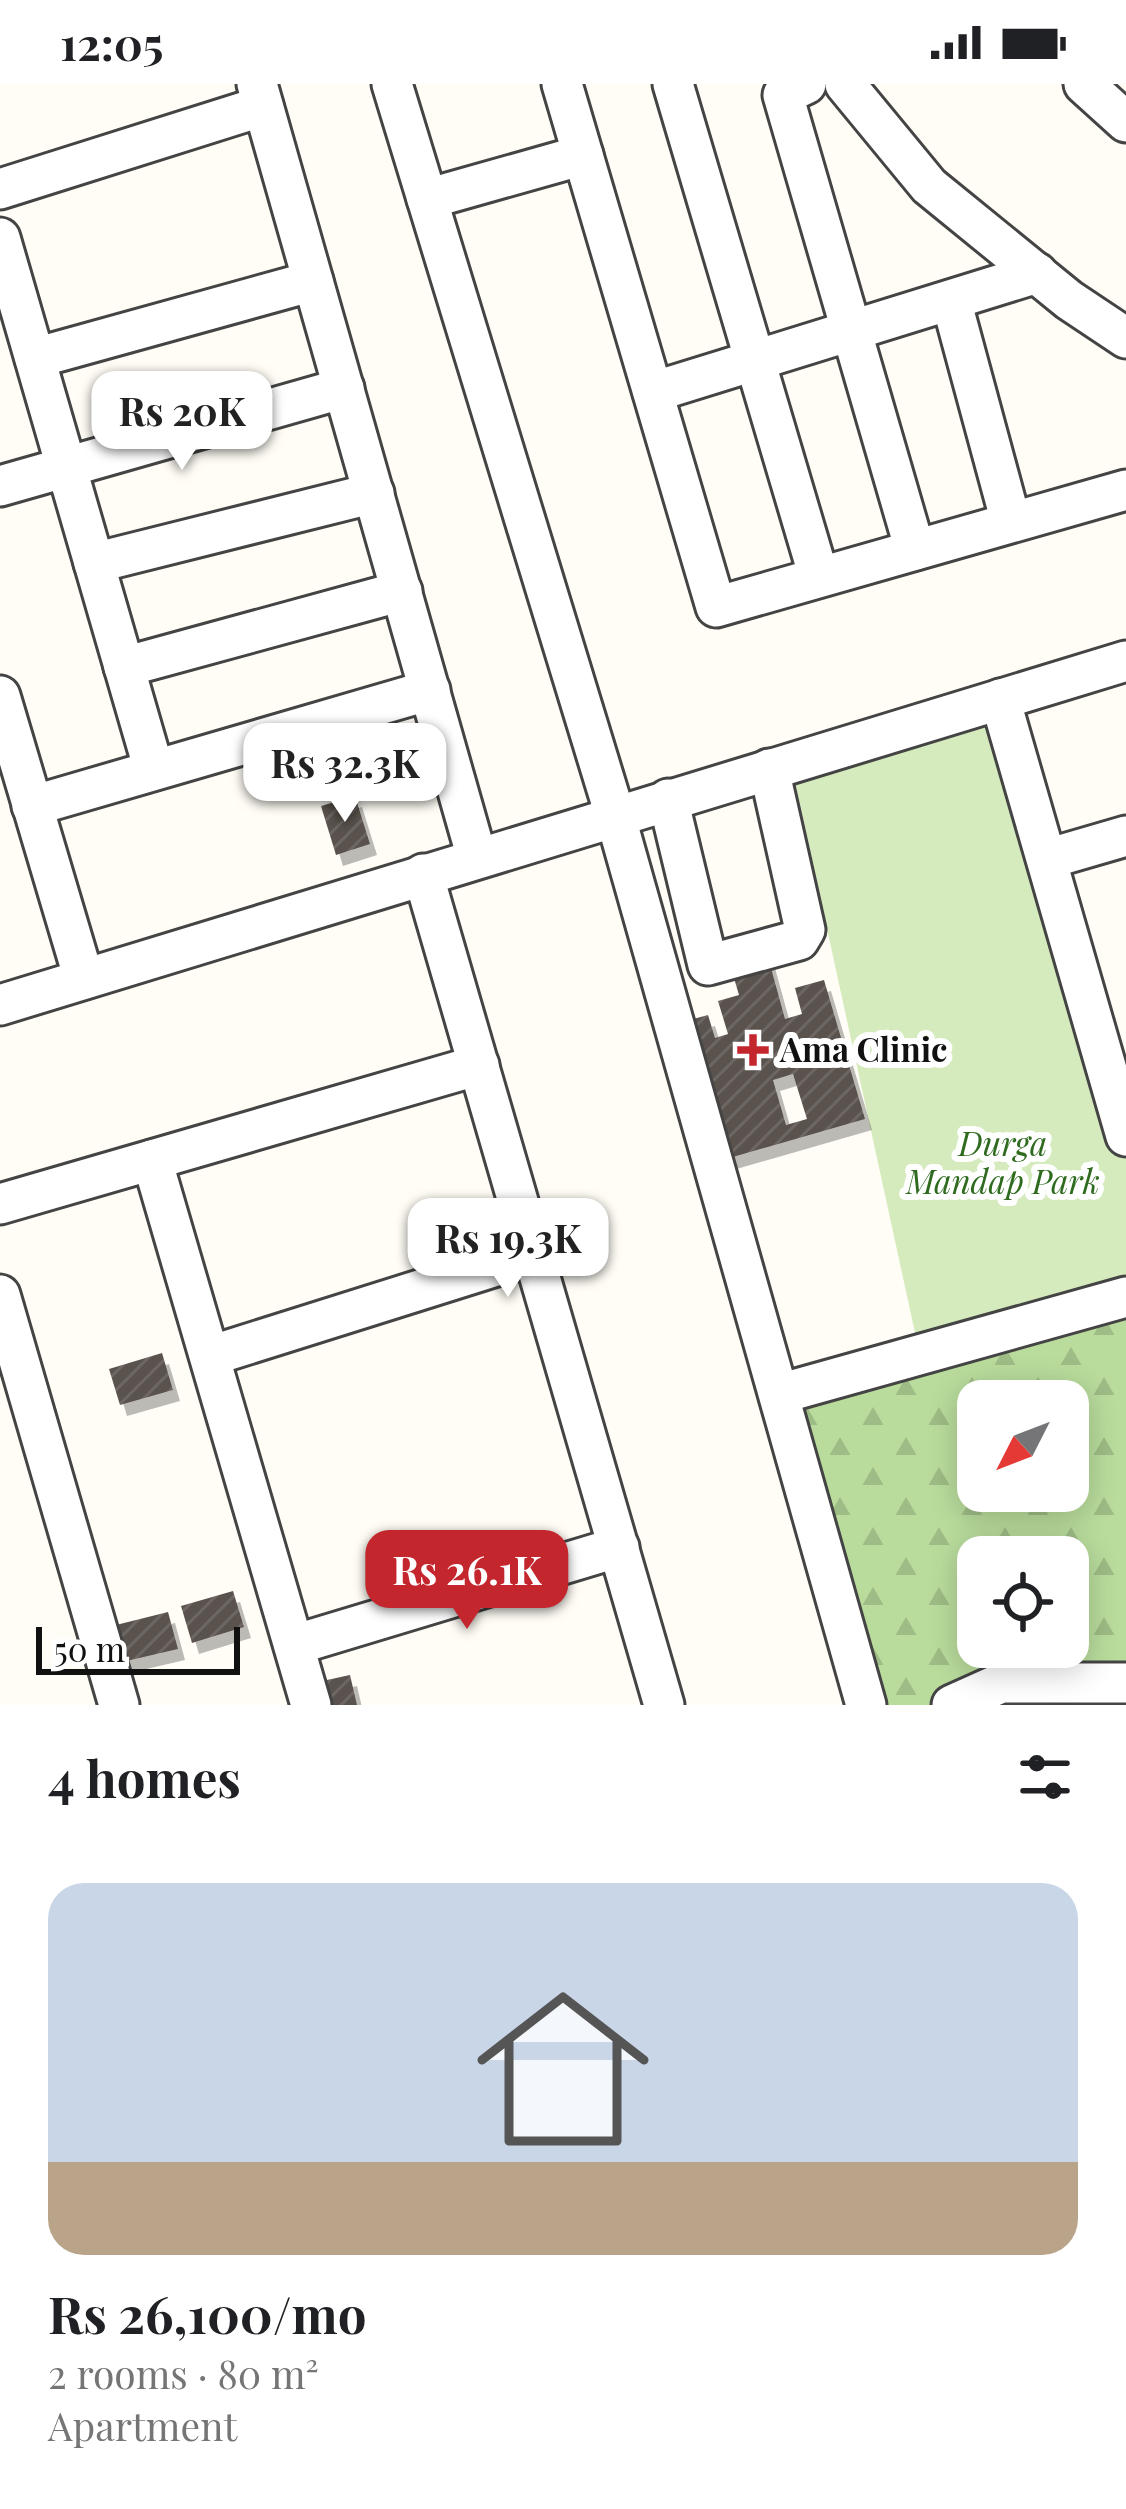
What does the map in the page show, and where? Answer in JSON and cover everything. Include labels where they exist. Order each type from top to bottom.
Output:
[{"type":"street","points":[[392,84],[615,815],[866,1705]]},
{"type":"street","points":[[562,84],[716,607],[1126,490]]},
{"type":"street","points":[[673,84],[819,577]]},
{"type":"street","points":[[806,84],[783,95],[915,550]]},
{"type":"street","points":[[845,84],[929,185],[1126,338]]},
{"type":"street","points":[[1084,84],[1126,122]]},
{"type":"street","points":[[0,189],[260,95],[477,858]]},
{"type":"street","points":[[427,199],[583,155]]},
{"type":"street","points":[[0,238],[154,770]]},
{"type":"street","points":[[652,392],[1037,273]]},
{"type":"street","points":[[34,358],[313,281]]},
{"type":"street","points":[[951,300],[1011,522]]},
{"type":"street","points":[[0,486],[344,388]]},
{"type":"street","points":[[94,563],[374,493]]},
{"type":"street","points":[[124,668],[401,591]]},
{"type":"street","points":[[0,1005],[1126,661]]},
{"type":"street","points":[[32,806],[430,690]]},
{"type":"street","points":[[0,696],[84,979]]},
{"type":"street","points":[[1000,699],[1126,1136]]},
{"type":"street","points":[[668,799],[708,965],[799,940],[805,930],[769,769]]},
{"type":"street","points":[[1047,860],[1126,836]]},
{"type":"street","points":[[423,874],[664,1705]]},
{"type":"street","points":[[0,1204],[479,1065]]},
{"type":"street","points":[[152,1160],[311,1705]]},
{"type":"street","points":[[209,1356],[534,1255]]},
{"type":"street","points":[[0,1295],[119,1705]]},
{"type":"street","points":[[778,1394],[1126,1297]]},
{"type":"street","points":[[293,1645],[619,1547]]},
{"type":"street","points":[[952,1705],[1000,1684],[1126,1683]]},
{"type":"green space","name":"Durga Mandap Park","points":[[997,705],[1126,1150],[1126,1292],[919,1351],[792,768]]},
{"type":"green space","points":[[1126,1320],[1126,1705],[888,1705],[801,1407]]},
{"type":"building","points":[[355,796],[370,844],[336,855],[321,806]]},
{"type":"building","points":[[768,957],[785,1019],[802,1014],[795,988],[824,980],[865,1119],[726,1159],[686,1021],[708,1015],[715,1038],[728,1034],[718,1001],[739,995],[731,968]],"holes":[[[793,1074],[807,1119],[786,1125],[773,1080]]]},
{"type":"building","points":[[162,1353],[173,1390],[120,1405],[109,1369]]},
{"type":"building","points":[[233,1591],[244,1627],[192,1643],[181,1606]]},
{"type":"building","points":[[168,1612],[178,1649],[118,1663],[108,1627]]},
{"type":"building","points":[[350,1675],[357,1705],[318,1705],[313,1683]]},
{"type":"place","name":"Ama Clinic","points":[[753,1050]]}]
